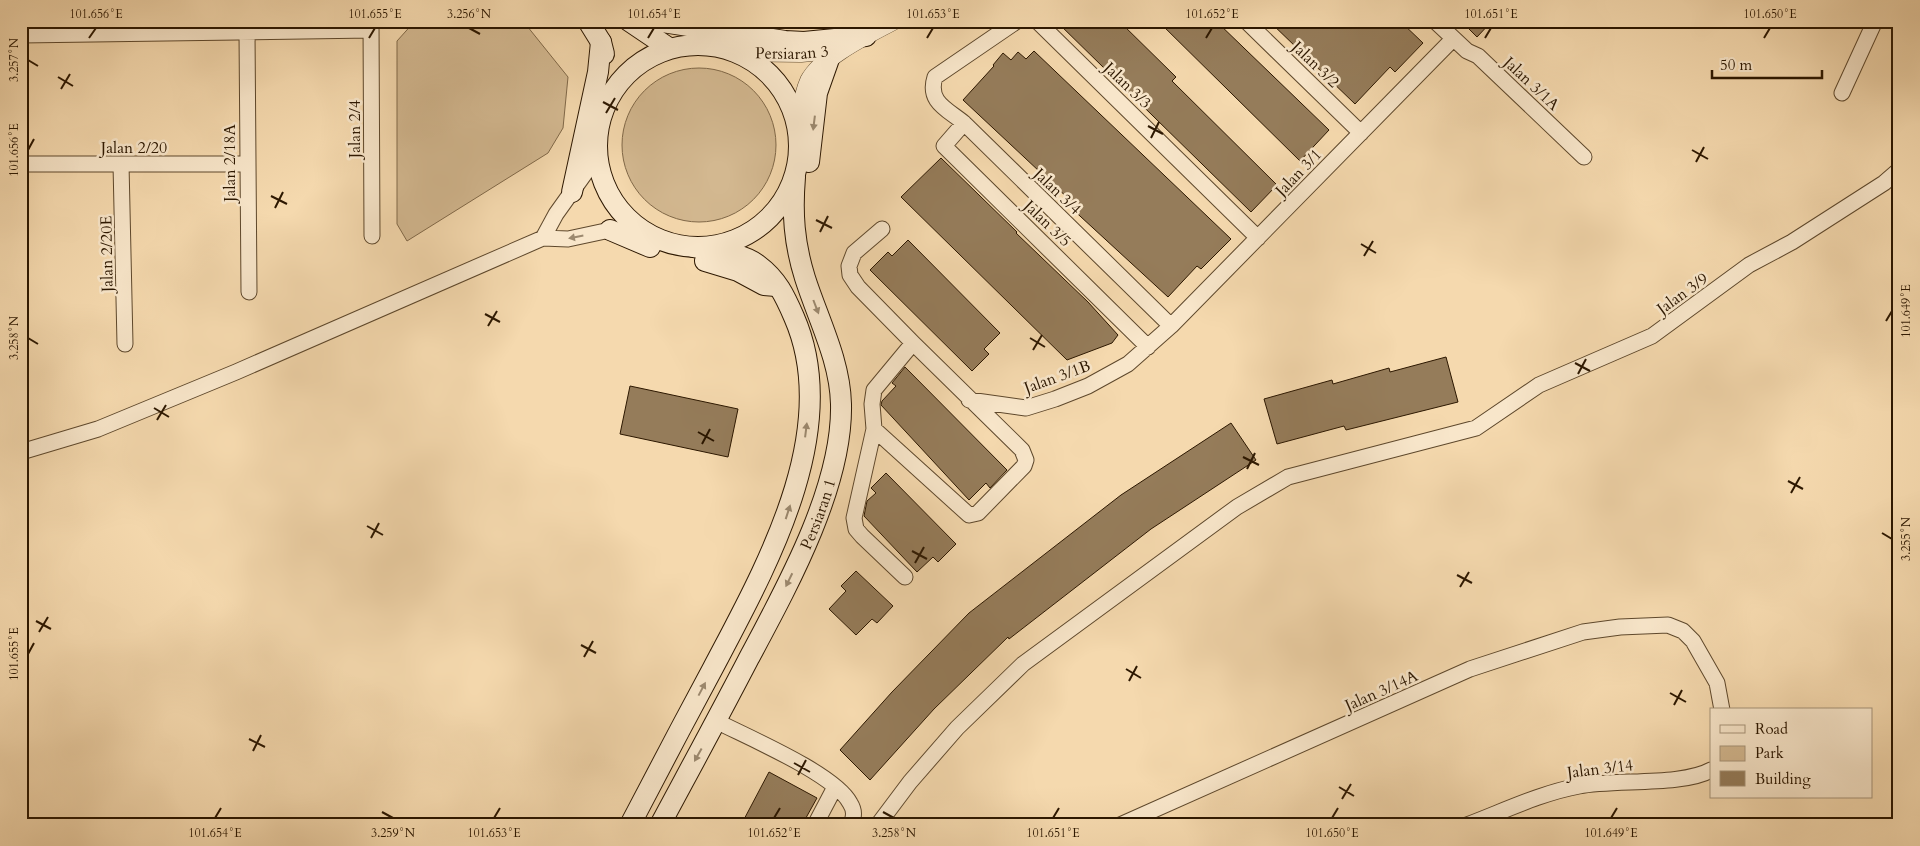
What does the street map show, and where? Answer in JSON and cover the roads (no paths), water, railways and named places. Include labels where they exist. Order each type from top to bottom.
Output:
[{"type":"main road","points":[[588,21],[601,42],[612,90]]},
{"type":"main road","points":[[629,21],[669,48]]},
{"type":"main road","points":[[656,21],[785,41],[804,42],[866,36]]},
{"type":"main road","points":[[572,192],[598,72],[601,42]]},
{"type":"main road","name":"Persiaran 1","points":[[630,825],[771,553],[787,516],[799,478],[807,431],[809,397],[807,358],[798,327],[780,286],[758,264],[745,259],[675,245],[642,231],[620,212],[604,187],[596,158],[596,135],[599,119],[612,90],[632,67],[669,48],[692,44],[706,45],[736,52],[758,65],[777,82],[791,105],[798,129],[800,153],[795,177],[792,212],[794,236],[800,261],[832,353],[841,403],[840,436],[833,469],[806,541],[765,628],[660,825]]},
{"type":"main road","points":[[800,261],[802,223],[817,93],[830,59]]},
{"type":"main road","points":[[693,248],[720,245],[752,231],[767,221],[784,201],[795,177]]},
{"type":"main road","points":[[610,230],[658,251],[716,264],[738,271],[764,285],[780,286]]},
{"type":"street","name":"Persiaran 3","points":[[798,129],[804,96],[810,79],[830,59],[893,21]]},
{"type":"street","name":"Jalan 3/4","points":[[1017,21],[935,77],[931,88],[934,99],[964,123],[1171,326]]},
{"type":"street","name":"Jalan 3/3","points":[[1037,21],[1258,238]]},
{"type":"street","name":"Jalan 3/2","points":[[1246,21],[1361,133]]},
{"type":"street","points":[[1435,21],[1453,39]]},
{"type":"street","points":[[1842,93],[1875,21]]},
{"type":"street","points":[[21,35],[246,33],[371,26]]},
{"type":"street","name":"Jalan 2/4","points":[[371,26],[372,236]]},
{"type":"street","name":"Jalan 2/18A","points":[[246,33],[248,292]]},
{"type":"street","name":"Jalan 3/1","points":[[1148,347],[1171,326],[1453,39]]},
{"type":"street","name":"Jalan 3/1A","points":[[1453,39],[1467,51],[1478,56],[1584,156]]},
{"type":"street","name":"Persiaran 3","points":[[736,52],[801,53],[847,48]]},
{"type":"street","name":"Jalan 3/5","points":[[964,123],[944,146],[1148,347]]},
{"type":"street","points":[[543,238],[556,214],[596,158]]},
{"type":"street","name":"Jalan 2/20","points":[[21,164],[246,164]]},
{"type":"street","name":"Jalan 2/20E","points":[[121,164],[125,344]]},
{"type":"street","name":"Jalan 3/9","points":[[880,822],[910,782],[957,728],[1023,664],[1237,507],[1288,477],[1476,428],[1539,385],[1652,336],[1749,265],[1792,242],[1884,183],[1899,170]]},
{"type":"street","points":[[874,429],[962,511],[974,515],[1024,466],[1026,460],[1022,450],[913,343],[858,287],[850,275],[849,266],[854,253],[882,229]]},
{"type":"street","points":[[21,452],[116,422],[236,372],[543,238],[568,239],[610,230],[642,231]]},
{"type":"street","points":[[905,578],[856,529],[854,518],[874,429],[872,404],[874,390],[913,343]]},
{"type":"street","name":"Jalan 3/1B","points":[[970,400],[1026,408],[1088,386],[1128,364],[1148,347]]},
{"type":"street","name":"Jalan 3/14A","points":[[1120,825],[1470,669],[1583,632],[1620,627],[1668,625],[1683,631],[1693,641],[1717,682],[1722,708]]},
{"type":"street","points":[[716,721],[824,778],[850,802],[855,814],[851,825]]},
{"type":"street","name":"Jalan 3/14","points":[[1467,825],[1550,794],[1580,786],[1690,777],[1710,770]]},
{"type":"street","points":[[815,825],[835,787]]}]
